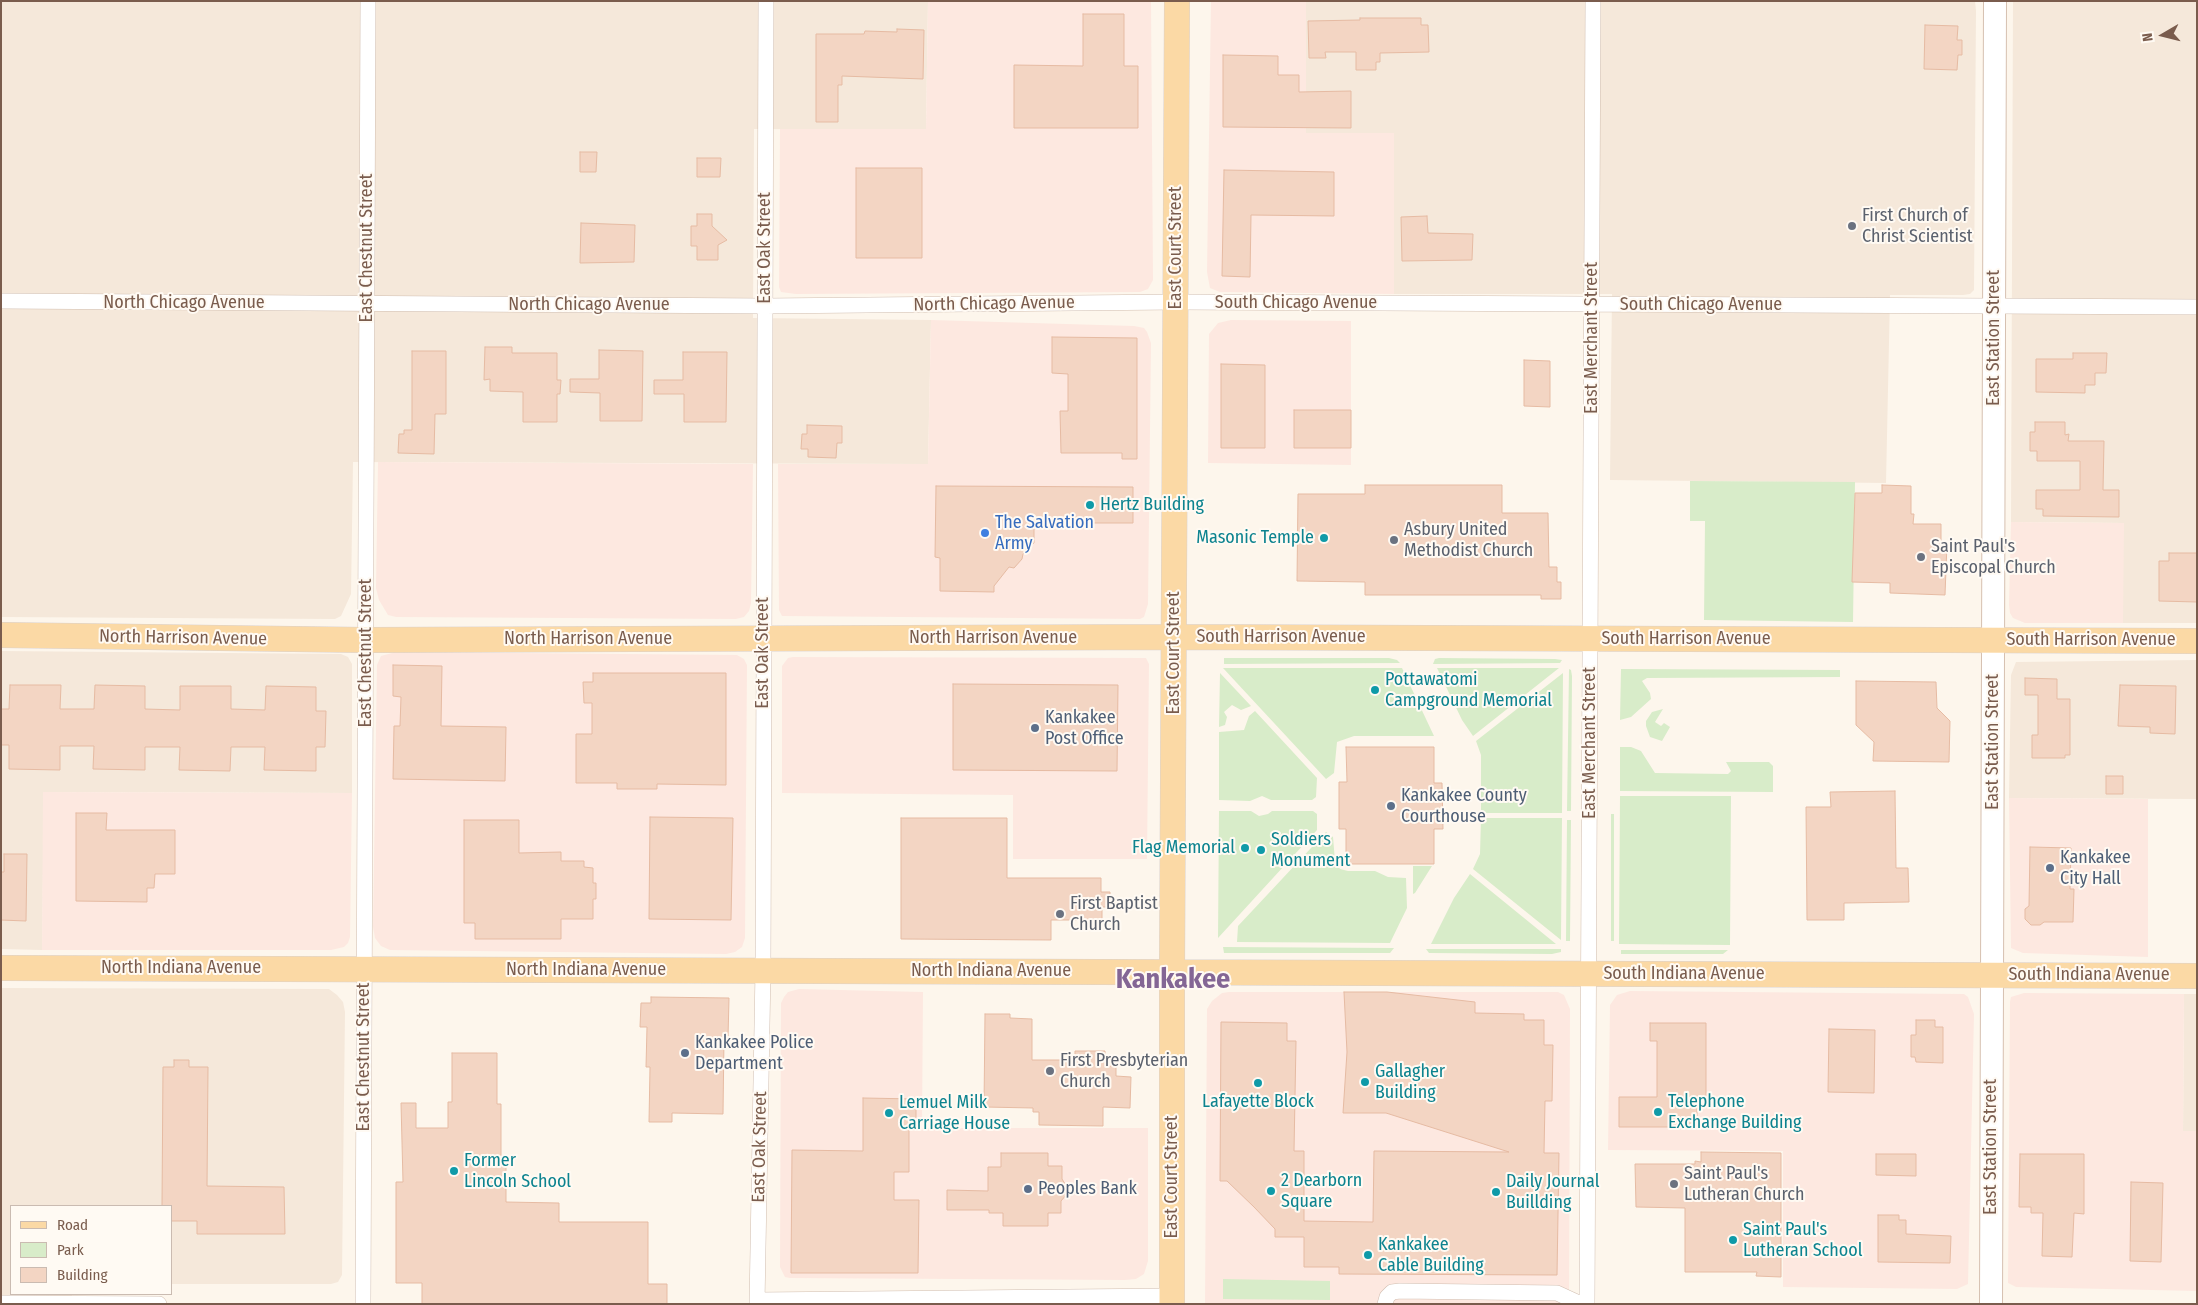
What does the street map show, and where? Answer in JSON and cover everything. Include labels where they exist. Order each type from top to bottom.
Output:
[{"type":"main road","name":"East Court Street","points":[[1172,1300],[1177,1]]},
{"type":"main road","name":"East Station Street","points":[[1990,1304],[1995,1]]},
{"type":"main road","name":"North Harrison Avenue","points":[[1,636],[366,640],[1174,637]]},
{"type":"main road","name":"South Harrison Avenue","points":[[1174,637],[2197,641]]},
{"type":"main road","name":"North Indiana Avenue","points":[[1,968],[1172,971]]},
{"type":"main road","name":"South Indiana Avenue","points":[[1172,971],[2197,976]]},
{"type":"street","name":"East Chestnut Street","points":[[363,1304],[368,1]]},
{"type":"street","name":"East Oak Street","points":[[758,1302],[763,970],[766,1]]},
{"type":"street","name":"East Merchant Street","points":[[1587,1304],[1594,1]]},
{"type":"street","name":"North Chicago Avenue","points":[[1,301],[765,306],[1176,302]]},
{"type":"street","name":"South Chicago Avenue","points":[[1176,302],[2197,307]]},
{"type":"street","points":[[1385,1304],[1387,1296],[1392,1292],[1400,1291],[1557,1293],[1581,1304]]},
{"type":"street","points":[[758,1302],[1172,1300]]},
{"type":"street","points":[[1,1303],[159,1304]]},
{"type":"shaded area","points":[[1,1],[928,1],[926,130],[754,129],[753,318],[931,320],[928,464],[353,462],[351,594],[341,616],[335,619],[1,617]]},
{"type":"shaded area","points":[[928,1],[1151,1],[1153,280],[1148,289],[1140,292],[796,294],[781,292],[779,287],[780,129],[926,129]]},
{"type":"shaded area","points":[[1211,1],[1306,1],[1306,133],[1394,133],[1394,294],[1220,292],[1210,288],[1207,272]]},
{"type":"shaded area","points":[[1306,1],[1975,1],[1974,290],[1970,294],[1963,295],[1890,295],[1886,483],[1610,480],[1612,294],[1394,294],[1394,133],[1306,133]]},
{"type":"shaded area","points":[[2013,1],[2197,1],[2197,623],[2123,623],[2123,523],[2011,522]]},
{"type":"shaded area","points":[[931,320],[1134,326],[1144,328],[1147,332],[1151,343],[1148,604],[1144,617],[1140,619],[782,616],[779,610],[778,464],[928,464]]},
{"type":"shaded area","points":[[1231,320],[1351,321],[1351,465],[1208,463],[1209,334],[1218,323]]},
{"type":"shaded area","points":[[378,462],[753,464],[751,603],[749,611],[744,617],[736,619],[396,617],[388,615],[379,600],[376,588]]},
{"type":"shaded area","points":[[2011,522],[2124,523],[2123,623],[2025,623],[2013,618],[2009,605]]},
{"type":"shaded area","points":[[1,651],[341,654],[348,657],[352,664],[352,793],[44,792],[42,950],[1,949]]},
{"type":"shaded area","points":[[396,652],[737,655],[744,659],[747,665],[745,938],[742,947],[735,952],[726,954],[390,950],[381,946],[375,938],[373,927],[377,665],[381,656]]},
{"type":"shaded area","points":[[788,658],[1146,658],[1149,664],[1147,859],[1013,859],[1013,795],[782,793],[782,666]]},
{"type":"shaded area","points":[[2197,660],[2197,799],[2009,798],[2011,675],[2016,662]]},
{"type":"shaded area","points":[[43,792],[352,793],[350,937],[348,943],[344,947],[331,950],[42,950]]},
{"type":"shaded area","points":[[2009,798],[2148,799],[2148,957],[2023,953],[2011,948]]},
{"type":"shaded area","points":[[1,988],[329,989],[337,995],[343,1002],[345,1012],[342,1275],[338,1282],[331,1284],[172,1284],[172,1205],[10,1205],[10,1295],[72,1295],[72,1304],[1,1304]]},
{"type":"shaded area","points":[[799,989],[923,992],[922,1128],[1148,1128],[1148,1261],[1144,1274],[1136,1279],[1125,1280],[785,1277],[780,1267],[781,1003],[788,992]]},
{"type":"shaded area","points":[[1630,991],[1964,994],[1968,997],[1974,1014],[1968,1284],[1957,1289],[1783,1287],[1783,1151],[1608,1150],[1610,1005],[1617,995]]},
{"type":"shaded area","points":[[1558,992],[1564,995],[1570,1009],[1569,1304],[1205,1304],[1207,1009],[1212,1001],[1222,993]]},
{"type":"shaded area","points":[[2024,993],[2184,994],[2183,1131],[2197,1131],[2197,1291],[2016,1287],[2008,1283],[2010,1002],[2011,997]]},
{"type":"shaded area","points":[[2184,994],[2197,994],[2197,1131],[2183,1131]]},
{"type":"green space","points":[[1690,481],[1855,482],[1853,622],[1704,620],[1705,521],[1690,521]]},
{"type":"green space","points":[[1224,658],[1389,658],[1400,663],[1224,664]]},
{"type":"green space","points":[[1435,659],[1562,660],[1560,663],[1433,664]]},
{"type":"green space","points":[[1223,668],[1402,668],[1434,736],[1354,736],[1337,742],[1334,773],[1326,779]]},
{"type":"green space","points":[[1437,668],[1559,668],[1473,736],[1462,720]]},
{"type":"green space","points":[[1569,669],[1572,676],[1571,811],[1567,811]]},
{"type":"green space","points":[[1621,669],[1840,670],[1840,677],[1647,678],[1642,681],[1650,693],[1651,699],[1631,717],[1620,720]]},
{"type":"green space","points":[[1220,673],[1251,706],[1241,710],[1232,705],[1224,712],[1227,717],[1225,725],[1219,727]]},
{"type":"green space","points":[[1563,673],[1562,813],[1481,813],[1481,755],[1476,741]]},
{"type":"green space","points":[[1663,709],[1655,722],[1661,726],[1664,723],[1670,727],[1662,741],[1650,737],[1646,721],[1652,712]]},
{"type":"green space","points":[[1255,711],[1317,778],[1316,797],[1312,800],[1271,800],[1262,796],[1250,801],[1219,800],[1219,732],[1244,730],[1249,716]]},
{"type":"green space","points":[[1620,747],[1631,747],[1641,751],[1655,773],[1728,774],[1731,771],[1726,762],[1769,762],[1773,766],[1773,792],[1620,791]]},
{"type":"green space","points":[[1620,796],[1731,796],[1730,945],[1619,944]]},
{"type":"green space","points":[[1219,811],[1251,811],[1259,816],[1272,811],[1313,811],[1317,814],[1317,830],[1218,938]]},
{"type":"green space","points":[[1611,814],[1614,814],[1614,941],[1611,941]]},
{"type":"green space","points":[[1481,818],[1562,818],[1561,940],[1473,869],[1480,854]]},
{"type":"green space","points":[[1567,820],[1571,820],[1570,941],[1566,941]]},
{"type":"green space","points":[[1326,832],[1333,837],[1335,861],[1340,869],[1348,871],[1375,871],[1388,877],[1406,878],[1407,908],[1390,943],[1237,942],[1238,926]]},
{"type":"green space","points":[[1413,866],[1432,866],[1413,894]]},
{"type":"green space","points":[[1470,874],[1556,944],[1431,944],[1454,898]]},
{"type":"green space","points":[[1223,947],[1394,948],[1390,953],[1224,953]]},
{"type":"green space","points":[[1426,949],[1561,949],[1561,952],[1552,954],[1429,953]]},
{"type":"green space","points":[[1621,950],[1728,950],[1723,954],[1621,954]]},
{"type":"green space","points":[[1223,1279],[1330,1281],[1330,1300],[1223,1299]]},
{"type":"building","points":[[1083,14],[1124,14],[1124,66],[1138,66],[1138,128],[1014,128],[1014,65],[1083,66]]},
{"type":"building","points":[[1360,18],[1421,18],[1421,25],[1428,25],[1429,52],[1380,53],[1380,62],[1376,62],[1376,70],[1356,70],[1356,52],[1325,52],[1326,58],[1309,58],[1308,21],[1360,20]]},
{"type":"building","points":[[1925,25],[1958,26],[1957,40],[1962,40],[1962,55],[1958,55],[1957,70],[1924,69]]},
{"type":"building","points":[[897,29],[924,30],[923,79],[842,76],[842,85],[838,85],[838,122],[816,122],[816,34],[864,34],[865,31],[897,32]]},
{"type":"building","points":[[1223,55],[1278,56],[1278,75],[1299,75],[1299,92],[1351,91],[1351,128],[1223,127]]},
{"type":"building","points":[[580,152],[597,152],[596,172],[580,172]]},
{"type":"building","points":[[697,158],[721,158],[720,177],[697,177]]},
{"type":"building","points":[[856,168],[922,168],[922,258],[856,258]]},
{"type":"building","points":[[1224,170],[1334,172],[1334,216],[1251,215],[1250,277],[1222,276]]},
{"type":"building","points":[[697,214],[712,214],[712,226],[727,240],[718,245],[718,260],[697,260],[697,246],[691,246],[691,226],[697,226]]},
{"type":"building","points":[[1427,216],[1428,233],[1473,234],[1472,260],[1402,261],[1401,217]]},
{"type":"building","points":[[581,223],[635,225],[634,262],[580,263]]},
{"type":"building","points":[[1052,337],[1137,338],[1137,459],[1122,459],[1122,453],[1061,453],[1060,411],[1068,411],[1068,374],[1052,373]]},
{"type":"building","points":[[485,347],[512,347],[512,353],[557,353],[557,380],[561,380],[560,394],[557,394],[557,422],[523,422],[523,392],[490,391],[490,379],[484,380]]},
{"type":"building","points":[[599,350],[643,351],[642,421],[600,421],[600,393],[570,392],[570,379],[599,379]]},
{"type":"building","points":[[412,351],[446,351],[446,414],[435,414],[434,454],[398,453],[399,434],[404,434],[404,430],[412,430]]},
{"type":"building","points":[[683,352],[727,352],[726,422],[684,422],[684,394],[654,394],[654,380],[683,380]]},
{"type":"building","points":[[2073,353],[2107,353],[2106,373],[2095,373],[2095,385],[2085,385],[2085,393],[2036,392],[2036,359],[2073,359]]},
{"type":"building","points":[[1524,360],[1550,361],[1550,407],[1524,406]]},
{"type":"building","points":[[1221,364],[1265,365],[1265,448],[1221,448]]},
{"type":"building","points":[[1294,410],[1351,410],[1351,448],[1294,448]]},
{"type":"building","points":[[2035,422],[2065,422],[2065,435],[2069,434],[2068,441],[2104,441],[2103,490],[2119,490],[2119,517],[2043,516],[2043,509],[2036,509],[2036,490],[2080,490],[2080,461],[2037,461],[2037,451],[2030,451],[2030,432],[2035,432]]},
{"type":"building","points":[[807,425],[842,426],[842,443],[837,443],[836,458],[808,457],[808,449],[801,449],[802,434],[807,434]]},
{"type":"building","name":"Asbury United Methodist Church","points":[[1365,485],[1502,485],[1502,513],[1548,513],[1549,567],[1557,567],[1557,582],[1561,582],[1561,599],[1541,599],[1541,595],[1365,595],[1365,582],[1297,581],[1298,494],[1365,494]]},
{"type":"building","points":[[1882,485],[1911,486],[1911,514],[1914,514],[1913,524],[1941,524],[1941,544],[1947,544],[1945,595],[1890,593],[1890,583],[1852,582],[1855,493],[1882,493]]},
{"type":"building","name":"The Salvation Army","points":[[936,486],[1133,487],[1133,523],[1034,523],[1034,543],[1023,554],[1022,559],[1014,568],[1009,567],[994,586],[994,592],[940,591],[940,558],[935,557]]},
{"type":"building","points":[[2169,553],[2197,553],[2197,602],[2159,601],[2159,561],[2169,561]]},
{"type":"building","points":[[393,665],[442,666],[441,726],[506,727],[505,781],[393,779],[394,726],[400,726],[401,697],[393,696]]},
{"type":"building","points":[[593,673],[726,673],[726,785],[657,784],[657,789],[617,789],[617,783],[576,783],[576,734],[592,734],[592,703],[584,703],[583,682],[593,682]]},
{"type":"building","points":[[2025,678],[2057,679],[2057,699],[2070,699],[2070,755],[2065,755],[2065,758],[2032,758],[2032,735],[2038,735],[2038,695],[2025,695]]},
{"type":"building","points":[[1856,681],[1936,682],[1937,708],[1950,721],[1949,762],[1873,761],[1874,742],[1856,725]]},
{"type":"building","name":"Kankakee Post Office","points":[[953,684],[1118,685],[1117,771],[953,770]]},
{"type":"building","points":[[10,685],[61,685],[60,709],[94,709],[95,685],[145,686],[145,709],[180,710],[180,686],[231,686],[231,709],[265,710],[266,686],[316,687],[316,711],[326,711],[325,747],[316,747],[316,771],[264,770],[265,747],[231,747],[230,771],[179,770],[180,747],[145,747],[145,770],[93,769],[94,746],[60,746],[60,770],[9,769],[9,745],[1,745],[1,709],[9,709]]},
{"type":"building","points":[[2120,685],[2176,686],[2175,734],[2150,733],[2150,727],[2118,726]]},
{"type":"building","name":"Kankakee County Courthouse","points":[[1346,747],[1434,747],[1434,783],[1442,783],[1443,829],[1434,829],[1434,864],[1346,864],[1346,829],[1339,829],[1339,782],[1347,782]]},
{"type":"building","points":[[2106,776],[2123,776],[2123,794],[2106,794]]},
{"type":"building","points":[[1895,791],[1896,868],[1908,868],[1909,902],[1844,903],[1844,920],[1807,920],[1806,807],[1831,807],[1830,792]]},
{"type":"building","points":[[76,813],[107,813],[106,830],[175,830],[175,874],[155,874],[154,888],[147,888],[147,902],[76,901]]},
{"type":"building","points":[[650,817],[733,818],[731,920],[649,919]]},
{"type":"building","points":[[901,818],[1007,818],[1007,878],[1101,878],[1101,892],[1110,892],[1110,907],[1102,907],[1102,920],[1051,920],[1051,940],[901,939]]},
{"type":"building","points":[[464,820],[519,820],[519,853],[561,852],[561,861],[584,861],[584,867],[593,868],[593,883],[596,883],[596,899],[593,899],[593,919],[561,919],[561,939],[475,939],[475,923],[464,923]]},
{"type":"building","name":"Kankakee City Hall","points":[[2030,847],[2071,848],[2070,889],[2074,889],[2073,922],[2044,922],[2040,925],[2031,925],[2025,919],[2025,909],[2029,906]]},
{"type":"building","points":[[4,854],[27,854],[26,921],[1,920],[1,872],[4,872]]},
{"type":"building","points":[[1344,992],[1387,992],[1475,1002],[1475,1013],[1524,1014],[1524,1020],[1544,1020],[1544,1045],[1553,1045],[1552,1101],[1545,1101],[1544,1153],[1559,1153],[1557,1275],[1339,1274],[1339,1267],[1304,1267],[1304,1237],[1275,1237],[1275,1229],[1254,1207],[1227,1181],[1220,1181],[1221,1022],[1287,1023],[1287,1041],[1296,1041],[1294,1151],[1304,1151],[1304,1221],[1373,1222],[1374,1151],[1509,1152],[1386,1113],[1343,1113],[1347,1052]]},
{"type":"building","name":"Kankakee Police Department","points":[[651,997],[729,998],[728,1038],[724,1038],[723,1114],[672,1113],[672,1122],[649,1122],[650,1067],[646,1067],[647,1027],[640,1027],[641,1003],[651,1003]]},
{"type":"building","name":"First Presbyterian Church","points":[[985,1014],[1010,1014],[1010,1018],[1032,1019],[1032,1060],[1075,1060],[1075,1051],[1105,1051],[1105,1066],[1116,1066],[1116,1076],[1131,1077],[1130,1108],[1103,1107],[1103,1126],[1039,1125],[1039,1112],[1033,1112],[1033,1108],[984,1107]]},
{"type":"building","points":[[1916,1020],[1935,1020],[1935,1027],[1943,1027],[1943,1063],[1916,1062],[1915,1057],[1911,1057],[1911,1035],[1916,1035]]},
{"type":"building","points":[[1650,1023],[1706,1023],[1706,1096],[1697,1096],[1697,1127],[1619,1127],[1619,1097],[1657,1097],[1657,1041],[1650,1041]]},
{"type":"building","points":[[1829,1029],[1875,1030],[1874,1093],[1828,1092]]},
{"type":"building","name":"Former Lincoln School","points":[[452,1053],[497,1053],[497,1104],[501,1104],[501,1160],[506,1160],[506,1202],[559,1203],[559,1222],[648,1222],[648,1284],[667,1284],[667,1304],[422,1304],[422,1283],[396,1283],[396,1182],[403,1182],[401,1103],[416,1103],[416,1128],[448,1128],[448,1102],[452,1102]]},
{"type":"building","points":[[174,1060],[189,1060],[189,1067],[208,1067],[207,1186],[284,1187],[285,1234],[197,1234],[197,1221],[172,1221],[172,1205],[162,1205],[163,1067],[174,1067]]},
{"type":"building","points":[[863,1098],[916,1099],[916,1127],[909,1127],[909,1172],[894,1172],[894,1200],[919,1200],[918,1273],[791,1273],[792,1150],[863,1151]]},
{"type":"building","name":"Saint Paul's Lutheran School","points":[[1701,1152],[1781,1153],[1781,1277],[1756,1276],[1757,1272],[1685,1272],[1685,1208],[1636,1207],[1635,1164],[1695,1164],[1695,1161],[1701,1162]]},
{"type":"building","name":"Peoples Bank","points":[[1001,1153],[1048,1153],[1048,1166],[1062,1166],[1062,1179],[1067,1187],[1067,1194],[1061,1201],[1061,1213],[1048,1213],[1048,1226],[1003,1226],[1003,1213],[989,1213],[989,1210],[947,1210],[947,1190],[988,1191],[988,1167],[1001,1167]]},
{"type":"building","points":[[1876,1154],[1916,1154],[1916,1176],[1876,1175]]},
{"type":"building","points":[[2020,1154],[2084,1154],[2084,1214],[2074,1213],[2072,1257],[2042,1256],[2043,1213],[2031,1213],[2031,1207],[2019,1207]]},
{"type":"building","points":[[2131,1182],[2163,1183],[2161,1262],[2130,1261]]},
{"type":"building","points":[[1878,1215],[1899,1215],[1899,1220],[1906,1220],[1906,1234],[1951,1236],[1950,1263],[1878,1262]]},
{"type":"place","name":"First Church of Christ Scientist","points":[[1852,226]]},
{"type":"place","name":"Hertz Building","points":[[1090,505]]},
{"type":"place","name":"The Salvation Army","points":[[985,533]]},
{"type":"place","name":"Masonic Temple","points":[[1324,538]]},
{"type":"place","name":"Asbury United Methodist Church","points":[[1394,540]]},
{"type":"place","name":"Saint Paul's Episcopal Church","points":[[1921,557]]},
{"type":"place","name":"Pottawatomi Campground Memorial","points":[[1375,690]]},
{"type":"place","name":"Kankakee Post Office","points":[[1035,728]]},
{"type":"place","name":"Kankakee County Courthouse","points":[[1391,806]]},
{"type":"place","name":"Flag Memorial","points":[[1245,848]]},
{"type":"place","name":"Soldiers Monument","points":[[1261,850]]},
{"type":"place","name":"Kankakee City Hall","points":[[2050,868]]},
{"type":"place","name":"First Baptist Church","points":[[1060,914]]},
{"type":"place","name":"Kankakee Police Department","points":[[685,1053]]},
{"type":"place","name":"First Presbyterian Church","points":[[1050,1071]]},
{"type":"place","name":"Gallagher Building","points":[[1365,1082]]},
{"type":"place","name":"Lafayette Block","points":[[1258,1083]]},
{"type":"place","name":"Telephone Exchange Building","points":[[1658,1112]]},
{"type":"place","name":"Lemuel Milk Carriage House","points":[[889,1113]]},
{"type":"place","name":"Former Lincoln School","points":[[454,1171]]},
{"type":"place","name":"Saint Paul's Lutheran Church","points":[[1674,1184]]},
{"type":"place","name":"Peoples Bank","points":[[1028,1189]]},
{"type":"place","name":"2 Dearborn Square","points":[[1271,1191]]},
{"type":"place","name":"Daily Journal Buillding","points":[[1496,1192]]},
{"type":"place","name":"Saint Paul's Lutheran School","points":[[1733,1240]]},
{"type":"place","name":"Kankakee Cable Building","points":[[1368,1255]]},
{"type":"district","name":"Kankakee","points":[[1173,980]]}]
